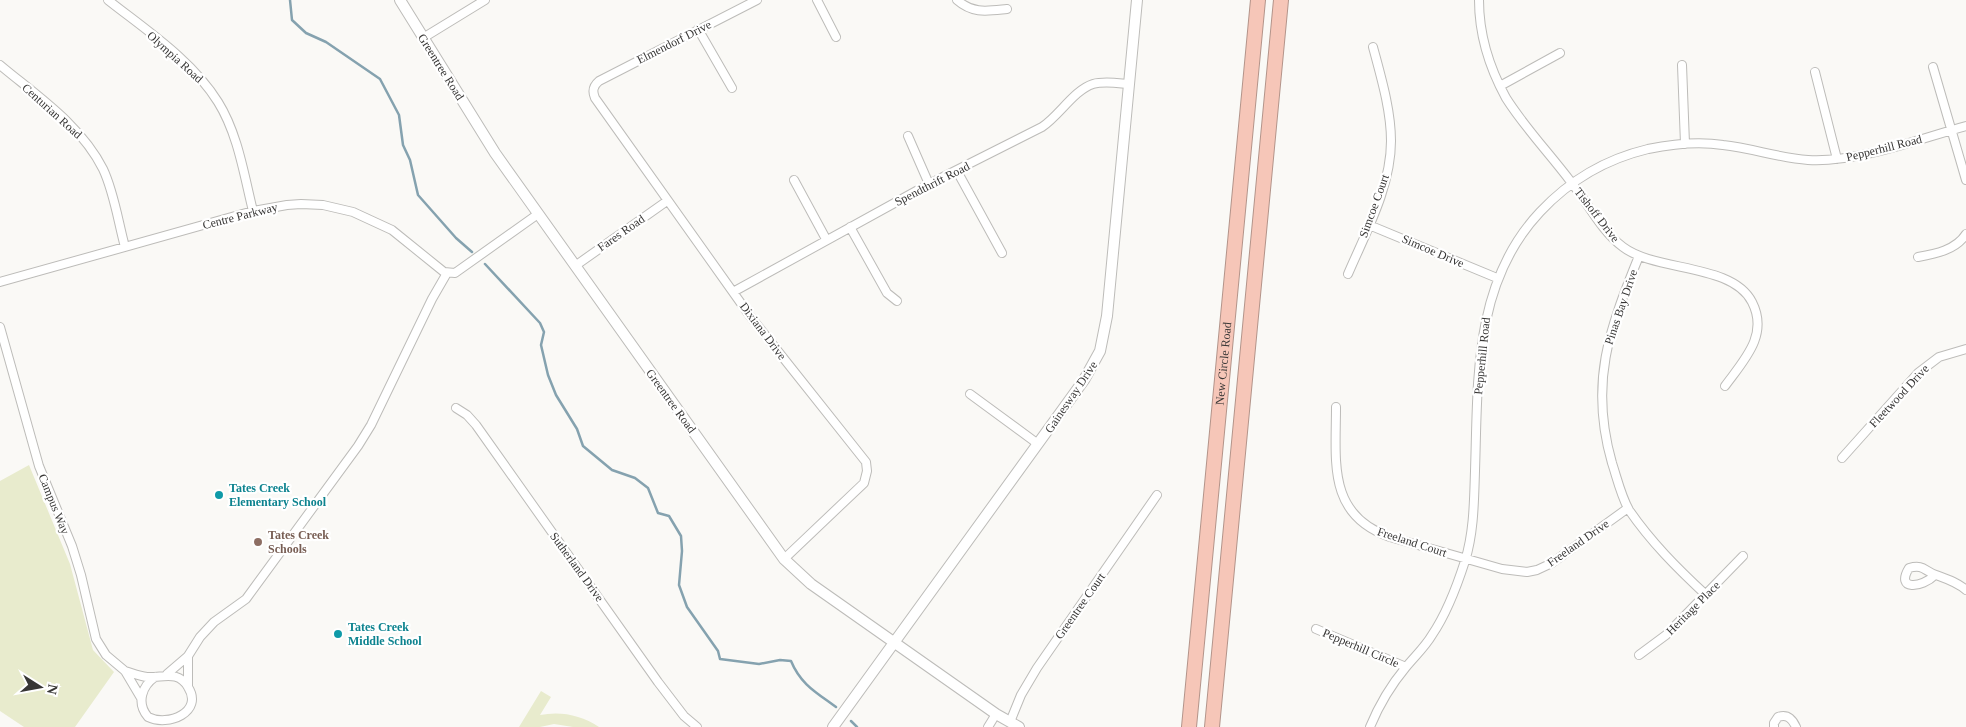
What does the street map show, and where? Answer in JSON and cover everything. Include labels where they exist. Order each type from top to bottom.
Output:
[{"type":"highway","name":"New Circle Road","points":[[1190,727],[1258,0]]},
{"type":"highway","name":"New Circle Road","points":[[1212,727],[1281,0]]},
{"type":"street","name":"Olympia Road","points":[[108,0],[187,65],[218,101],[232,131],[253,211]]},
{"type":"street","name":"Greentree Road","points":[[400,0],[495,153],[784,559],[812,584],[996,714],[1019,727]]},
{"type":"street","points":[[423,38],[485,0]]},
{"type":"street","name":"Elmendorf Drive","points":[[593,88],[599,81],[757,0]]},
{"type":"street","points":[[817,0],[836,37]]},
{"type":"street","points":[[957,0],[966,8],[973,10],[1007,9]]},
{"type":"street","name":"Gainesway Drive","points":[[833,727],[1038,444],[1092,367],[1100,351],[1104,336],[1137,0]]},
{"type":"street","name":"Tishoff Drive","points":[[1479,0],[1485,48],[1500,86],[1514,109],[1572,183],[1613,240],[1639,256],[1720,277],[1738,285],[1750,297],[1756,309],[1758,323],[1756,341],[1725,386]]},
{"type":"street","points":[[698,29],[732,88]]},
{"type":"street","name":"Simcoe Court","points":[[1348,274],[1386,178],[1391,140],[1390,123],[1373,47]]},
{"type":"street","points":[[1500,86],[1560,53]]},
{"type":"street","name":"Centurian Road","points":[[0,65],[71,125],[92,150],[108,182],[125,246]]},
{"type":"street","points":[[1682,65],[1685,144]]},
{"type":"street","points":[[1933,67],[1966,180]]},
{"type":"street","points":[[1815,72],[1837,159]]},
{"type":"street","name":"Spendthrift Road","points":[[733,292],[826,239],[929,184],[1042,127],[1052,120],[1083,89],[1092,84],[1128,84]]},
{"type":"street","name":"Dixiana Drive","points":[[593,88],[595,98],[733,292],[866,462],[867,471],[864,483],[784,559]]},
{"type":"street","name":"Pepperhill Road","points":[[1370,727],[1385,696],[1439,624],[1466,559],[1473,518],[1479,362],[1486,314],[1497,278],[1512,249],[1547,204],[1572,183],[1594,170],[1623,157],[1648,149],[1685,144],[1722,144],[1808,160],[1837,159],[1866,154],[1966,126]]},
{"type":"street","points":[[908,136],[929,184]]},
{"type":"street","points":[[957,171],[1002,253]]},
{"type":"street","points":[[794,180],[826,239]]},
{"type":"street","name":"Fares Road","points":[[575,266],[667,201]]},
{"type":"street","name":"Centre Parkway","points":[[0,282],[253,211],[301,204],[323,205],[353,212],[392,230],[447,273]]},
{"type":"street","points":[[167,674],[183,680],[188,687],[192,699],[189,712],[179,721],[173,724],[159,724],[149,718],[143,707],[141,698],[146,686],[155,677],[167,674],[188,656],[200,637],[214,622],[246,599],[363,439],[432,299],[447,273],[457,272],[538,214]]},
{"type":"street","name":"Simcoe Drive","points":[[1369,225],[1497,278]]},
{"type":"street","points":[[850,227],[887,293],[898,301]]},
{"type":"street","points":[[1918,257],[1950,248],[1966,234]]},
{"type":"street","name":"Pinas Bay Drive","points":[[1639,256],[1612,326],[1606,349],[1602,381],[1604,427],[1613,466],[1628,508],[1659,549],[1706,595]]},
{"type":"street","name":"Campus Way","points":[[0,327],[39,466],[72,546],[96,639],[106,654],[124,670],[141,698]]},
{"type":"street","name":"Fleetwood Drive","points":[[1842,458],[1918,373],[1939,357],[1966,349]]},
{"type":"street","points":[[970,394],[1038,444]]},
{"type":"street","name":"Freeland Court","points":[[1336,407],[1336,473],[1340,489],[1353,512],[1366,526],[1377,532],[1466,559]]},
{"type":"street","name":"Sutherland Drive","points":[[456,408],[467,415],[476,425],[658,682],[684,716],[696,727]]},
{"type":"street","name":"Greentree Court","points":[[1010,722],[1021,695],[1037,668],[1157,495]]},
{"type":"street","name":"Freeland Drive","points":[[1466,559],[1515,571],[1537,570],[1552,563],[1628,508]]},
{"type":"street","name":"Heritage Place","points":[[1640,655],[1666,635],[1743,556]]},
{"type":"street","points":[[1935,575],[1956,582],[1966,590]]},
{"type":"street","name":"Pepperhill Circle","points":[[1316,629],[1406,667]]},
{"type":"street","points":[[188,656],[188,687]]},
{"type":"street","name":"Campus Way","points":[[124,670],[140,676],[155,677]]},
{"type":"street","points":[[988,727],[996,714]]},
{"type":"street","points":[[1774,727],[1778,717],[1783,715],[1789,717],[1796,727]]},
{"type":"green space","points":[[29,465],[70,564],[93,650],[114,672],[75,727],[24,727],[0,711],[0,481]]},
{"type":"green space","points":[[541,691],[551,697],[540,715],[571,715],[599,727],[573,727],[554,724],[540,727],[519,727]]},
{"type":"waterway","points":[[290,0],[292,20],[306,33],[326,42],[380,79],[399,115],[403,145],[410,160],[418,195],[456,238],[472,252]]},
{"type":"waterway","points":[[485,264],[540,323],[544,332],[541,345],[548,375],[556,395],[577,429],[583,446],[612,470],[635,478],[648,488],[658,513],[669,516],[681,536],[682,551],[679,585],[687,607],[718,651],[720,659],[759,664],[780,660],[791,661],[805,682],[816,693],[836,707]]},
{"type":"waterway","points":[[851,721],[857,727]]},
{"type":"place","name":"Tates Creek Elementary School","points":[[219,495]]},
{"type":"place","name":"Tates Creek Schools","points":[[258,542]]},
{"type":"place","name":"Tates Creek Middle School","points":[[338,634]]}]
